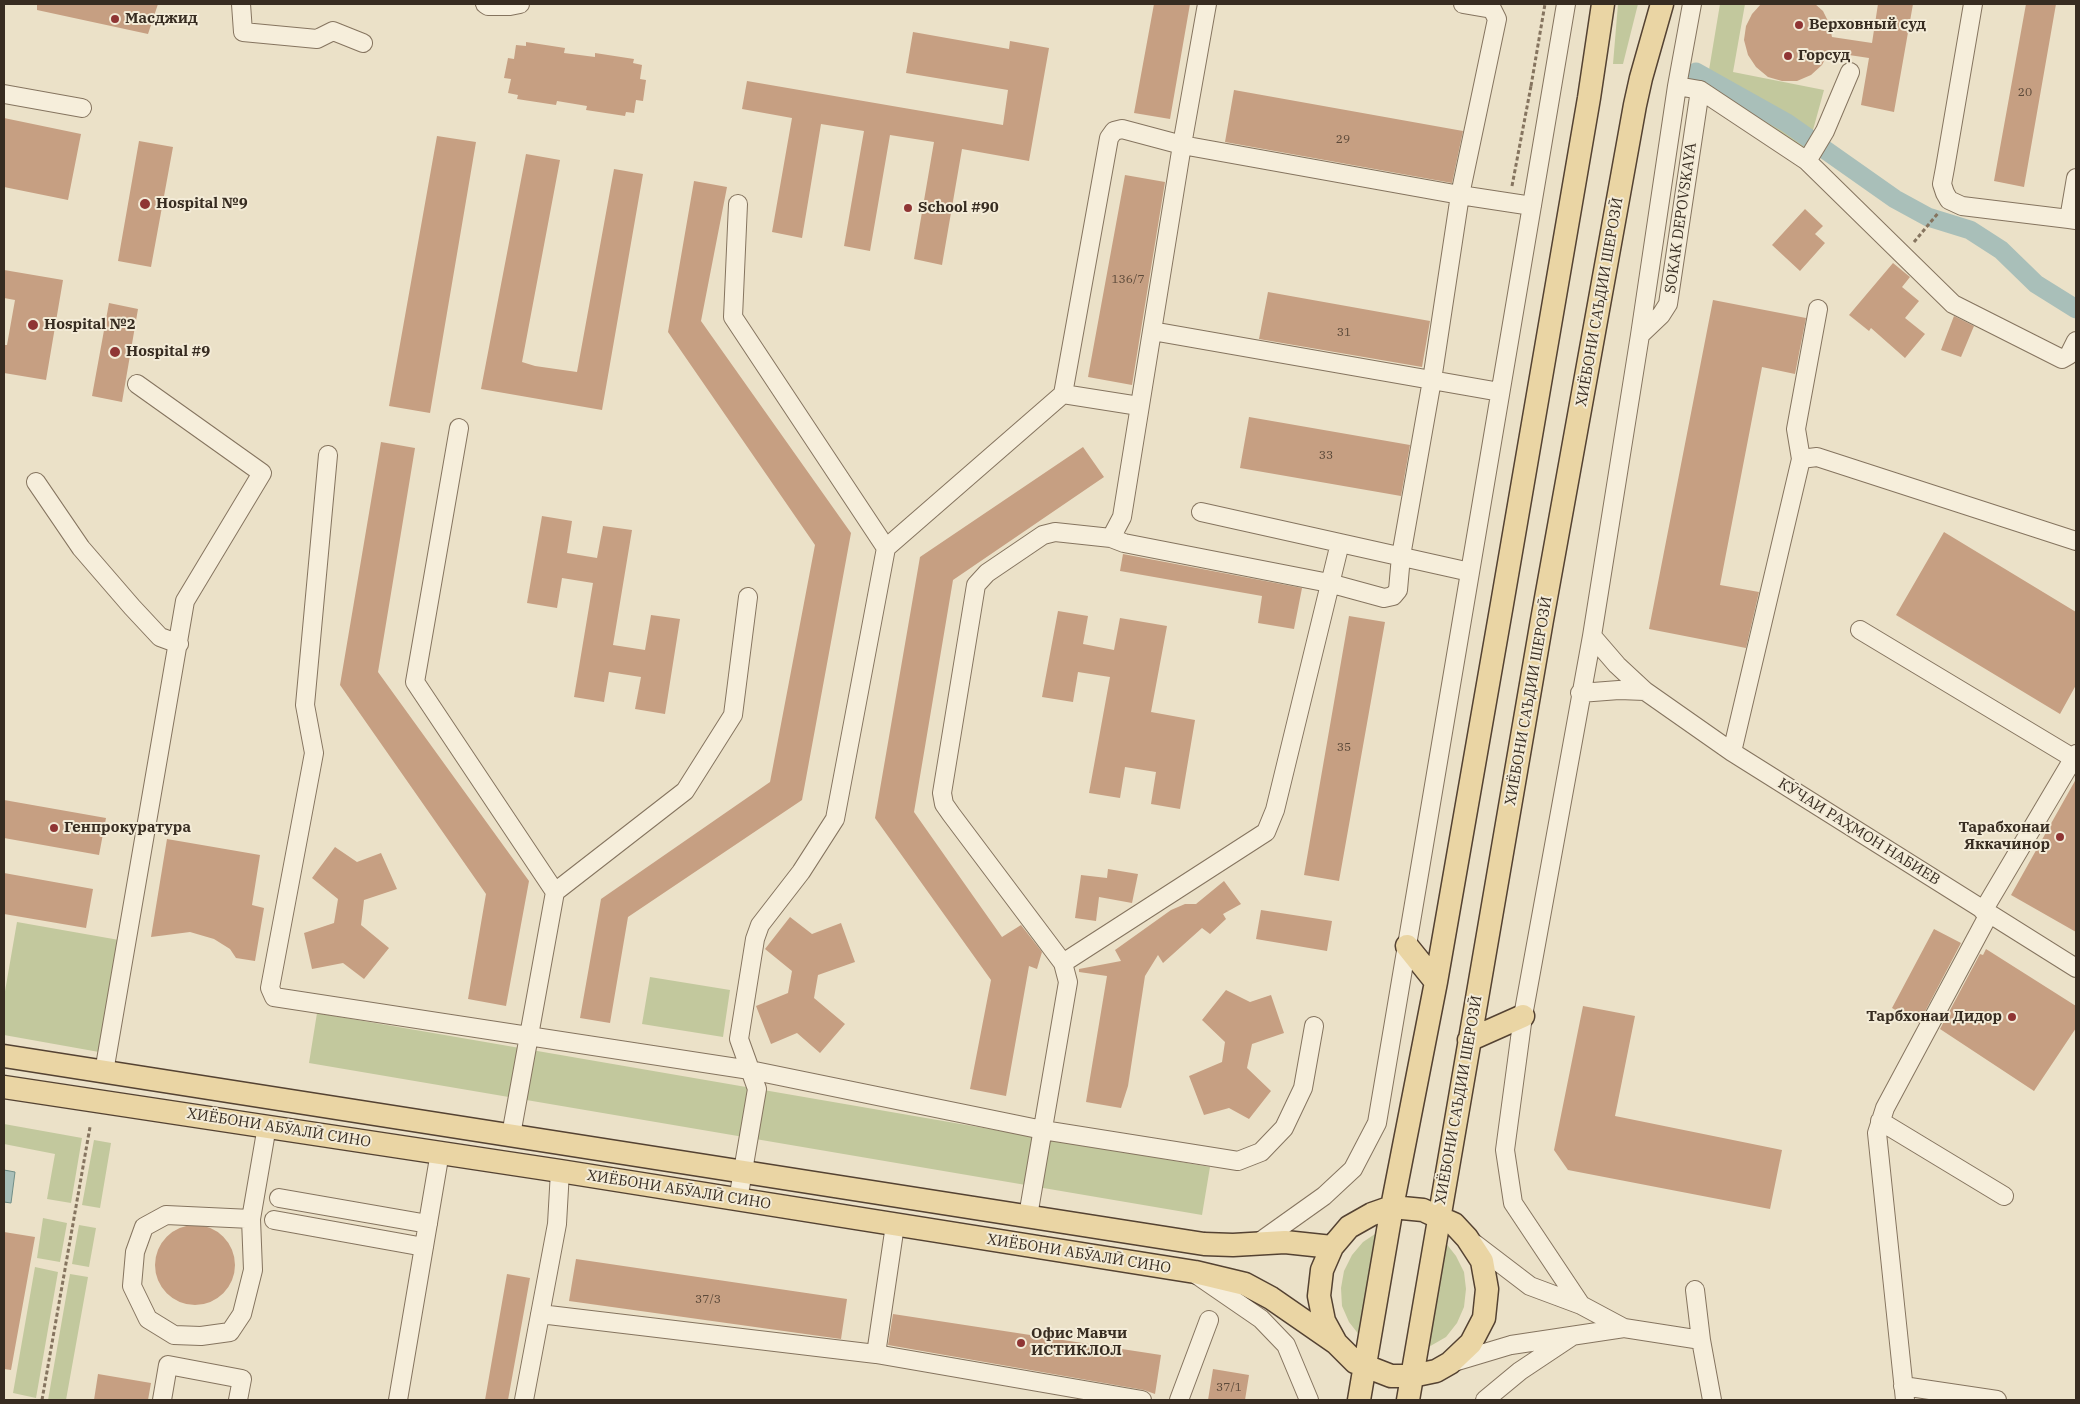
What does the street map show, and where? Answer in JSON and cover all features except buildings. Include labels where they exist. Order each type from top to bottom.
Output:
[{"type":"main road","points":[[1359,1400],[1366,1368],[1392,1207],[1436,982],[1586,117],[1603,4]]},
{"type":"main road","name":"ХИЁБОНИ САЪДИИ ШЕРОЗӢ","points":[[1408,1400],[1438,1216],[1637,96],[1662,4]]},
{"type":"main road","points":[[1407,946],[1436,982]]},
{"type":"main road","points":[[1470,1040],[1524,1016]]},
{"type":"main road","name":"ХИЁБОНИ АБӮАЛӢ СИНО","points":[[4,1056],[1204,1244],[1233,1246],[1285,1242],[1332,1247]]},
{"type":"main road","name":"ХИЁБОНИ АБӮАЛӢ СИНО","points":[[4,1087],[440,1152],[1192,1272],[1245,1284],[1271,1298],[1336,1343],[1355,1362],[1366,1368],[1391,1376],[1412,1376],[1436,1371],[1450,1363],[1471,1343],[1484,1318],[1487,1289],[1482,1261],[1467,1238],[1454,1224],[1438,1216],[1422,1210],[1392,1207],[1372,1214],[1349,1227],[1332,1247],[1322,1270],[1319,1296],[1324,1321],[1336,1343]]},
{"type":"street","points":[[241,4],[243,32],[317,39],[333,31],[363,42]]},
{"type":"street","points":[[485,4],[488,6],[510,6],[520,4]]},
{"type":"street","points":[[1110,538],[1122,517],[1182,145],[1207,4]]},
{"type":"street","points":[[1028,1216],[1068,982],[1063,963],[944,804],[942,793],[976,585],[986,573],[1043,535],[1055,532],[1110,538],[1124,543],[1329,583],[1384,598],[1393,596],[1398,590],[1401,556],[1432,380],[1460,195],[1497,19],[1492,9],[1463,4]]},
{"type":"street","points":[[1258,1243],[1324,1196],[1353,1168],[1377,1123],[1566,4]]},
{"type":"street","points":[[1581,1306],[1513,1203],[1505,1150],[1524,1016],[1580,693],[1592,636],[1677,86],[1692,4]]},
{"type":"street","points":[[1973,4],[1942,184],[1949,200],[1962,206],[2073,220],[2076,178]]},
{"type":"street","points":[[1811,155],[1825,131],[1850,72]]},
{"type":"street","points":[[1677,86],[1700,90],[1811,155],[1953,304],[2062,359],[2068,355],[2076,341]]},
{"type":"street","name":"SOKAK DEPOVSKAYA","points":[[1640,335],[1661,315],[1668,304],[1700,90]]},
{"type":"street","points":[[4,94],[82,108]]},
{"type":"street","points":[[738,1200],[757,1089],[739,1039],[755,939],[760,925],[800,872],[835,818],[886,548],[1063,394],[1108,138],[1114,132],[1122,129],[1182,145],[1460,195],[1532,206]]},
{"type":"street","points":[[738,204],[733,317],[886,548]]},
{"type":"street","points":[[1732,752],[1801,459],[1796,430],[1818,309]]},
{"type":"street","points":[[1152,331],[1500,392]]},
{"type":"street","points":[[104,1072],[185,601],[262,474],[137,384]]},
{"type":"street","points":[[1063,394],[1139,406]]},
{"type":"street","points":[[459,428],[415,682],[555,892]]},
{"type":"street","points":[[328,455],[305,705],[314,752],[270,988],[274,997],[750,1070],[1043,1130],[1238,1161],[1261,1152],[1284,1128],[1303,1088],[1314,1026]]},
{"type":"street","points":[[1801,459],[1817,457],[2076,540]]},
{"type":"street","points":[[36,482],[81,548],[132,607],[160,637],[179,644]]},
{"type":"street","points":[[1201,512],[1470,572]]},
{"type":"street","points":[[1063,963],[1266,832],[1276,810],[1340,543]]},
{"type":"street","points":[[511,1135],[555,892],[685,791],[733,715],[748,597]]},
{"type":"street","points":[[1860,630],[2075,756],[2068,780],[1986,912],[1880,1121],[1878,1134],[1904,1393],[1997,1400]]},
{"type":"street","name":"КӮЧАИ РАҲМОН НАБИЕВ","points":[[1592,636],[1617,665],[1645,692],[1732,752],[2076,968]]},
{"type":"street","points":[[1580,693],[1619,690],[1645,692]]},
{"type":"street","points":[[1880,1121],[2004,1196]]},
{"type":"street","points":[[251,1219],[166,1215],[144,1227],[135,1252],[132,1286],[148,1320],[174,1335],[201,1336],[230,1332],[242,1314],[253,1270],[251,1219],[267,1126]]},
{"type":"street","points":[[398,1400],[440,1152]]},
{"type":"street","points":[[524,1400],[557,1224],[560,1171]]},
{"type":"street","points":[[279,1198],[428,1224]]},
{"type":"street","points":[[274,1220],[424,1247]]},
{"type":"street","points":[[876,1354],[895,1225]]},
{"type":"street","points":[[1467,1238],[1530,1286],[1581,1306],[1624,1328]]},
{"type":"street","points":[[1192,1272],[1261,1319],[1286,1344],[1309,1400]]},
{"type":"street","points":[[1695,1290],[1701,1340],[1712,1400]]},
{"type":"street","points":[[540,1314],[876,1354],[1142,1400]]},
{"type":"street","points":[[1178,1400],[1209,1320]]},
{"type":"street","points":[[1450,1363],[1511,1345],[1574,1334],[1624,1328],[1701,1340]]},
{"type":"street","points":[[1485,1400],[1520,1371],[1574,1334]]},
{"type":"street","points":[[162,1400],[168,1365],[242,1379],[238,1400]]},
{"type":"path","points":[[1509,202],[1531,86]]},
{"type":"path","points":[[1913,242],[1935,216]]},
{"type":"path","points":[[42,1400],[90,1127]]},
{"type":"green space","points":[[1618,4],[1638,4],[1623,64],[1613,64]]},
{"type":"green space","points":[[1720,4],[1745,4],[1733,72],[1824,90],[1813,130],[1801,152],[1708,76]]},
{"type":"green space","points":[[17,922],[119,940],[99,1052],[4,1035],[4,997]]},
{"type":"green space","points":[[650,977],[730,990],[723,1037],[642,1024]]},
{"type":"green space","points":[[317,1013],[1210,1167],[1202,1215],[309,1063]]},
{"type":"green space","points":[[4,1124],[82,1138],[71,1203],[47,1199],[55,1154],[4,1144]]},
{"type":"green space","points":[[94,1140],[111,1143],[100,1208],[82,1205]]},
{"type":"green space","points":[[43,1218],[67,1223],[60,1262],[37,1258]]},
{"type":"green space","points":[[79,1225],[96,1228],[89,1267],[72,1264]]},
{"type":"green space","points":[[1378,1232],[1360,1336],[1349,1322],[1342,1306],[1341,1288],[1344,1271],[1352,1255],[1363,1242]]},
{"type":"green space","points":[[1445,1242],[1456,1256],[1464,1272],[1466,1289],[1464,1307],[1457,1323],[1446,1337],[1427,1348]]},
{"type":"green space","points":[[35,1267],[58,1272],[36,1398],[13,1393]]},
{"type":"green space","points":[[70,1274],[88,1277],[66,1400],[48,1400]]},
{"type":"water","points":[[4,1170],[15,1172],[11,1203],[4,1202]]},
{"type":"waterway","points":[[1696,72],[1787,123],[1895,199],[1928,217],[1970,230],[2001,250],[2036,284],[2076,309]]},
{"type":"place","name":"Масджид","points":[[115,19]]},
{"type":"place","name":"Верховный суд","points":[[1799,25]]},
{"type":"place","name":"Горсуд","points":[[1788,56]]},
{"type":"place","name":"Hospital №9","points":[[145,204]]},
{"type":"place","name":"School #90","points":[[908,208]]},
{"type":"place","name":"Hospital №2","points":[[33,325]]},
{"type":"place","name":"Hospital #9","points":[[115,352]]},
{"type":"place","name":"Генпрокуратура","points":[[54,828]]},
{"type":"place","name":"Тарабхонаи Яккачинор","points":[[2060,837]]},
{"type":"place","name":"Тарбхонаи Дидор","points":[[2012,1017]]},
{"type":"place","name":"Офис Мавчи ИСТИКЛОЛ","points":[[1021,1343]]}]
